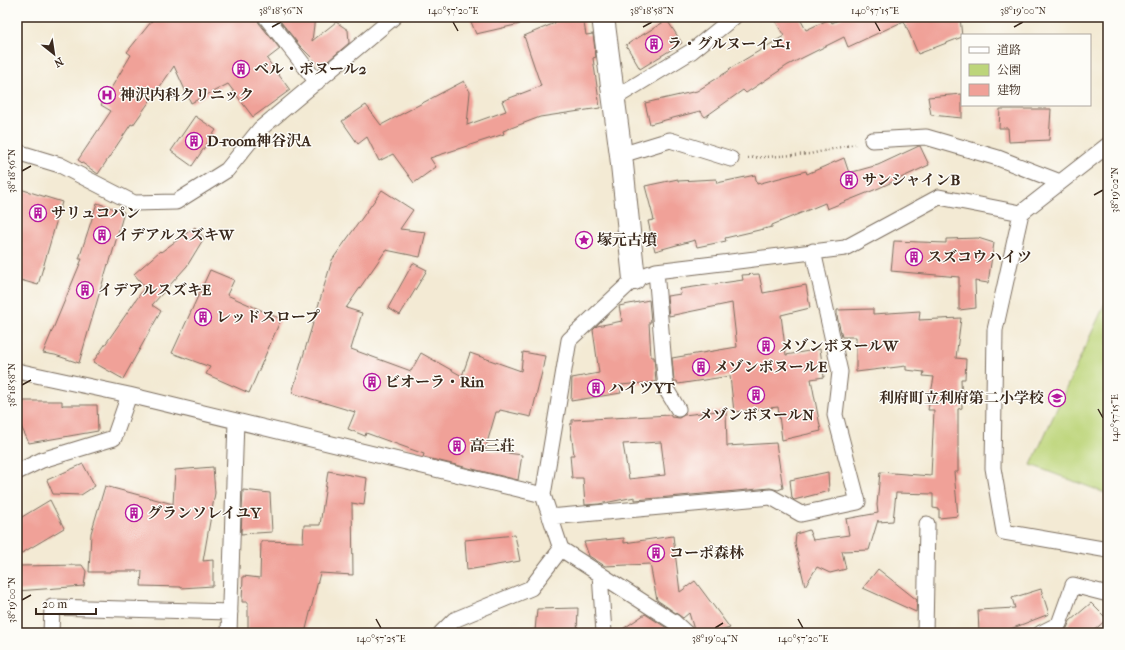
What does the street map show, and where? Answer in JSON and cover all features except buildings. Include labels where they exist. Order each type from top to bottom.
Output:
[{"type":"street","points":[[266,17],[317,82]]},
{"type":"street","points":[[17,152],[60,164],[134,203],[176,202],[227,170],[260,129],[394,17]]},
{"type":"street","points":[[603,17],[621,155],[634,279]]},
{"type":"street","points":[[614,99],[692,51],[734,17]]},
{"type":"street","points":[[872,140],[926,137],[998,158],[1060,182]]},
{"type":"street","points":[[621,155],[670,140],[731,159]]},
{"type":"street","points":[[1108,145],[1021,213],[995,330],[993,468],[1004,532],[1108,550]]},
{"type":"street","points":[[686,633],[674,622],[561,549],[543,495],[568,340],[634,279],[656,271],[845,248],[939,197],[1021,213]]},
{"type":"street","points":[[550,516],[771,497],[801,514],[858,502],[835,415],[840,372],[813,251]]},
{"type":"street","points":[[656,271],[666,389],[678,408]]},
{"type":"street","points":[[17,370],[236,420],[543,495]]},
{"type":"street","points":[[17,472],[42,460],[114,438],[129,395]]},
{"type":"street","points":[[229,633],[236,420]]},
{"type":"street","points":[[925,633],[927,524]]},
{"type":"street","points":[[441,633],[454,620],[531,588],[561,549]]},
{"type":"street","points":[[600,574],[604,633]]},
{"type":"street","points":[[1041,633],[1059,624],[1073,585],[1108,594]]},
{"type":"street","points":[[51,633],[52,607],[230,612]]},
{"type":"path","points":[[731,159],[810,154],[872,140]]},
{"type":"green space","points":[[1108,297],[1108,494],[1031,465]]},
{"type":"place","name":"ラ・グルヌーイエ1","points":[[654,44]]},
{"type":"place","name":"ベル・ボヌール2","points":[[241,69]]},
{"type":"place","name":"神沢内科クリニック","points":[[107,95]]},
{"type":"place","name":"D-room神谷沢A","points":[[194,141]]},
{"type":"place","name":"サンシャインB","points":[[849,180]]},
{"type":"place","name":"サリュコパン","points":[[38,213]]},
{"type":"place","name":"イデアルスズキW","points":[[102,235]]},
{"type":"place","name":"塚元古墳","points":[[584,240]]},
{"type":"place","name":"スズコウハイツ","points":[[914,257]]},
{"type":"place","name":"イデアルスズキE","points":[[85,290]]},
{"type":"place","name":"レッドスロープ","points":[[203,317]]},
{"type":"place","name":"メゾンボヌールW","points":[[766,346]]},
{"type":"place","name":"メゾンボヌールE","points":[[701,367]]},
{"type":"place","name":"ビオーラ・Rin","points":[[372,382]]},
{"type":"place","name":"ハイツYT","points":[[596,388]]},
{"type":"place","name":"メゾンボヌールN","points":[[756,395]]},
{"type":"place","name":"利府町立利府第二小学校","points":[[1057,398]]},
{"type":"place","name":"高三荘","points":[[457,446]]},
{"type":"place","name":"グランソレイユY","points":[[134,513]]},
{"type":"place","name":"コーポ森林","points":[[656,553]]}]
